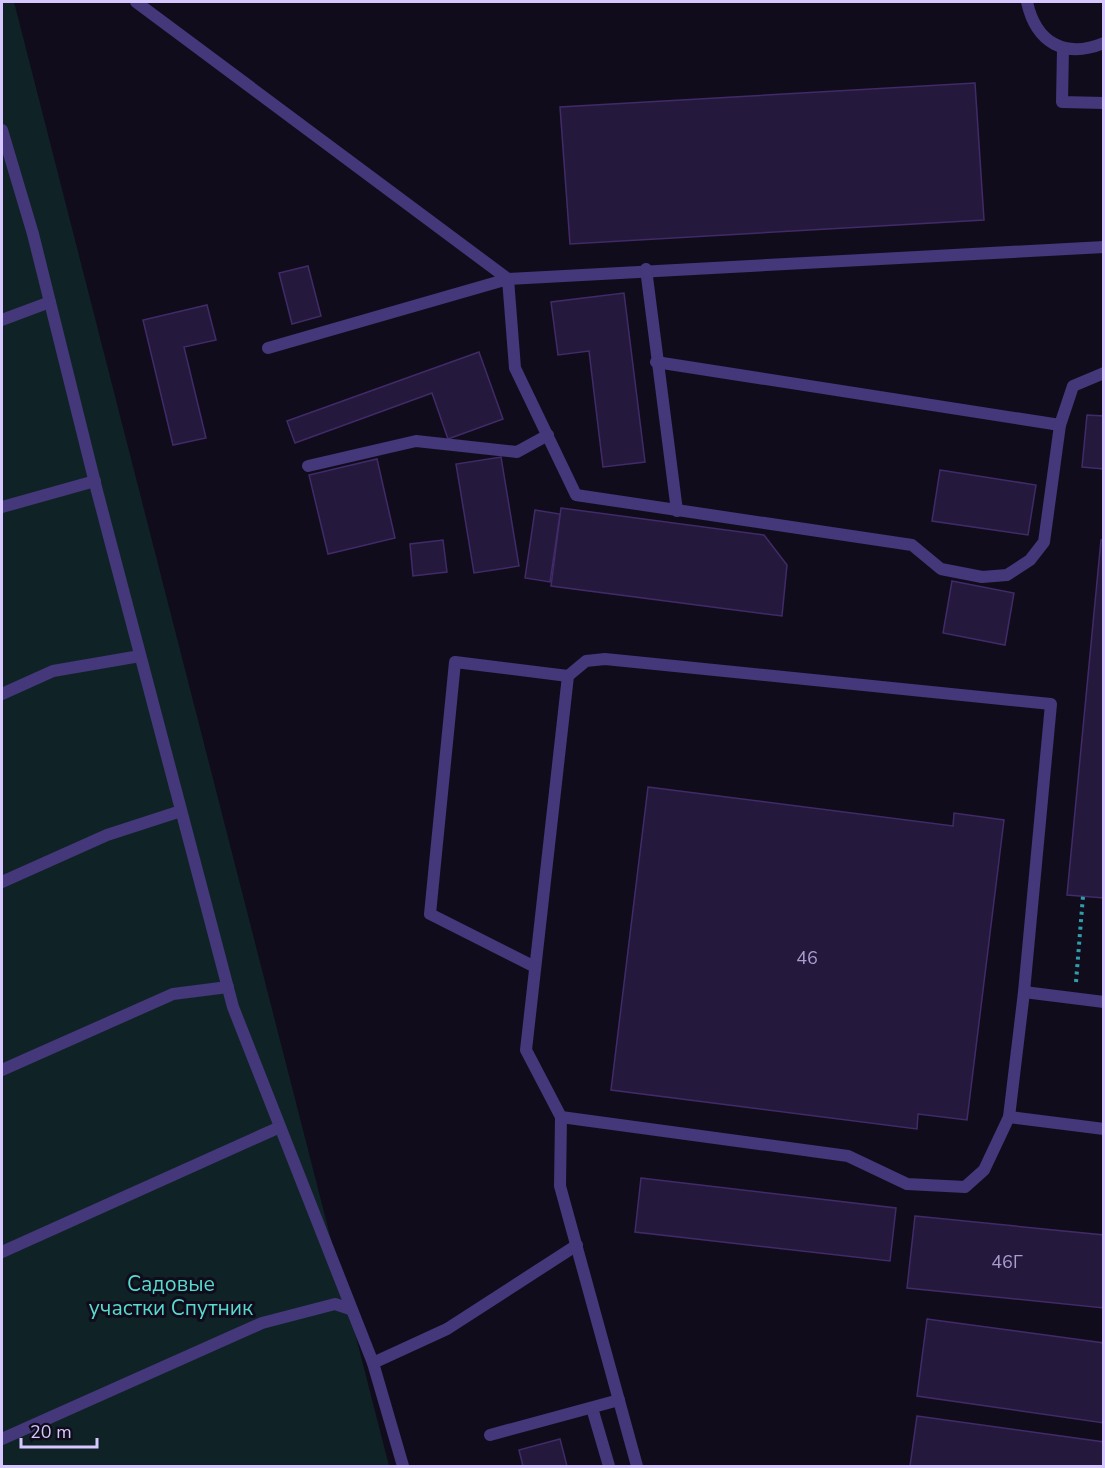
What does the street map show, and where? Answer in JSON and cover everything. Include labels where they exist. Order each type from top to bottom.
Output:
[{"type":"lane","points":[[136,2],[508,279],[515,368],[576,495],[912,545],[941,569],[982,577],[1007,575],[1030,560],[1044,542],[1060,424],[1073,386],[1104,373]]},
{"type":"lane","points":[[1027,2],[1041,34],[1063,49],[1085,50],[1104,43]]},
{"type":"lane","points":[[1063,49],[1062,102],[1104,103]]},
{"type":"lane","points":[[2,130],[33,234],[94,481],[228,987],[350,1309],[373,1363],[403,1467]]},
{"type":"lane","points":[[268,348],[508,279],[646,269],[1104,247]]},
{"type":"lane","points":[[646,269],[656,362],[677,511]]},
{"type":"lane","points":[[2,320],[50,302]]},
{"type":"lane","points":[[656,362],[1060,424]]},
{"type":"lane","points":[[308,466],[416,441],[517,452],[548,435]]},
{"type":"lane","points":[[2,507],[94,481]]},
{"type":"lane","points":[[2,694],[53,671],[140,656]]},
{"type":"lane","points":[[561,1117],[848,1156],[907,1184],[965,1187],[984,1170],[1009,1117],[1024,992],[1051,704],[605,659],[585,661],[568,676],[526,1050],[561,1117],[560,1186],[637,1467]]},
{"type":"lane","points":[[536,967],[430,914],[455,662],[568,676]]},
{"type":"lane","points":[[2,882],[107,835],[181,811]]},
{"type":"lane","points":[[2,1070],[173,994],[228,987]]},
{"type":"lane","points":[[1024,992],[1104,1002]]},
{"type":"lane","points":[[1009,1117],[1104,1129]]},
{"type":"lane","points":[[2,1252],[280,1127]]},
{"type":"lane","points":[[373,1363],[447,1329],[577,1245]]},
{"type":"lane","points":[[2,1439],[262,1323],[335,1304],[350,1309]]},
{"type":"lane","points":[[490,1435],[619,1400]]},
{"type":"lane","points":[[592,1408],[609,1467]]},
{"type":"path","points":[[1075,998],[1083,896]]},
{"type":"green space","name":"Садовые участки Спутник","points":[[2,2],[14,2],[389,1466],[2,1466]]},
{"type":"building","points":[[975,83],[984,220],[570,244],[560,107]]},
{"type":"building","points":[[308,266],[321,316],[292,324],[279,273]]},
{"type":"building","points":[[624,293],[645,462],[603,467],[589,351],[558,355],[551,302]]},
{"type":"building","points":[[207,305],[216,340],[184,347],[206,438],[173,445],[143,320]]},
{"type":"building","points":[[479,352],[503,419],[448,439],[432,393],[295,443],[287,421]]},
{"type":"building","points":[[1087,415],[1104,416],[1104,469],[1082,467]]},
{"type":"building","points":[[501,457],[519,566],[474,573],[456,464]]},
{"type":"building","points":[[377,459],[395,538],[328,554],[309,475]]},
{"type":"building","points":[[940,470],[1036,485],[1028,535],[932,521]]},
{"type":"building","points":[[561,508],[764,535],[787,565],[782,616],[551,586]]},
{"type":"building","points":[[535,510],[560,514],[550,582],[525,578]]},
{"type":"building","points":[[443,540],[447,572],[413,576],[410,544]]},
{"type":"building","points":[[1101,540],[1104,540],[1104,898],[1067,895]]},
{"type":"building","points":[[952,581],[1014,593],[1005,645],[943,633]]},
{"type":"building","points":[[648,787],[953,826],[954,813],[1004,820],[967,1120],[918,1114],[917,1129],[611,1090]]},
{"type":"building","points":[[641,1178],[896,1208],[890,1261],[635,1232]]},
{"type":"building","points":[[915,1216],[1104,1235],[1104,1308],[907,1288]]},
{"type":"building","points":[[927,1319],[1104,1343],[1104,1423],[917,1396]]},
{"type":"building","points":[[917,1416],[1104,1442],[1104,1466],[910,1466]]},
{"type":"building","points":[[560,1439],[567,1466],[523,1466],[519,1450]]}]
